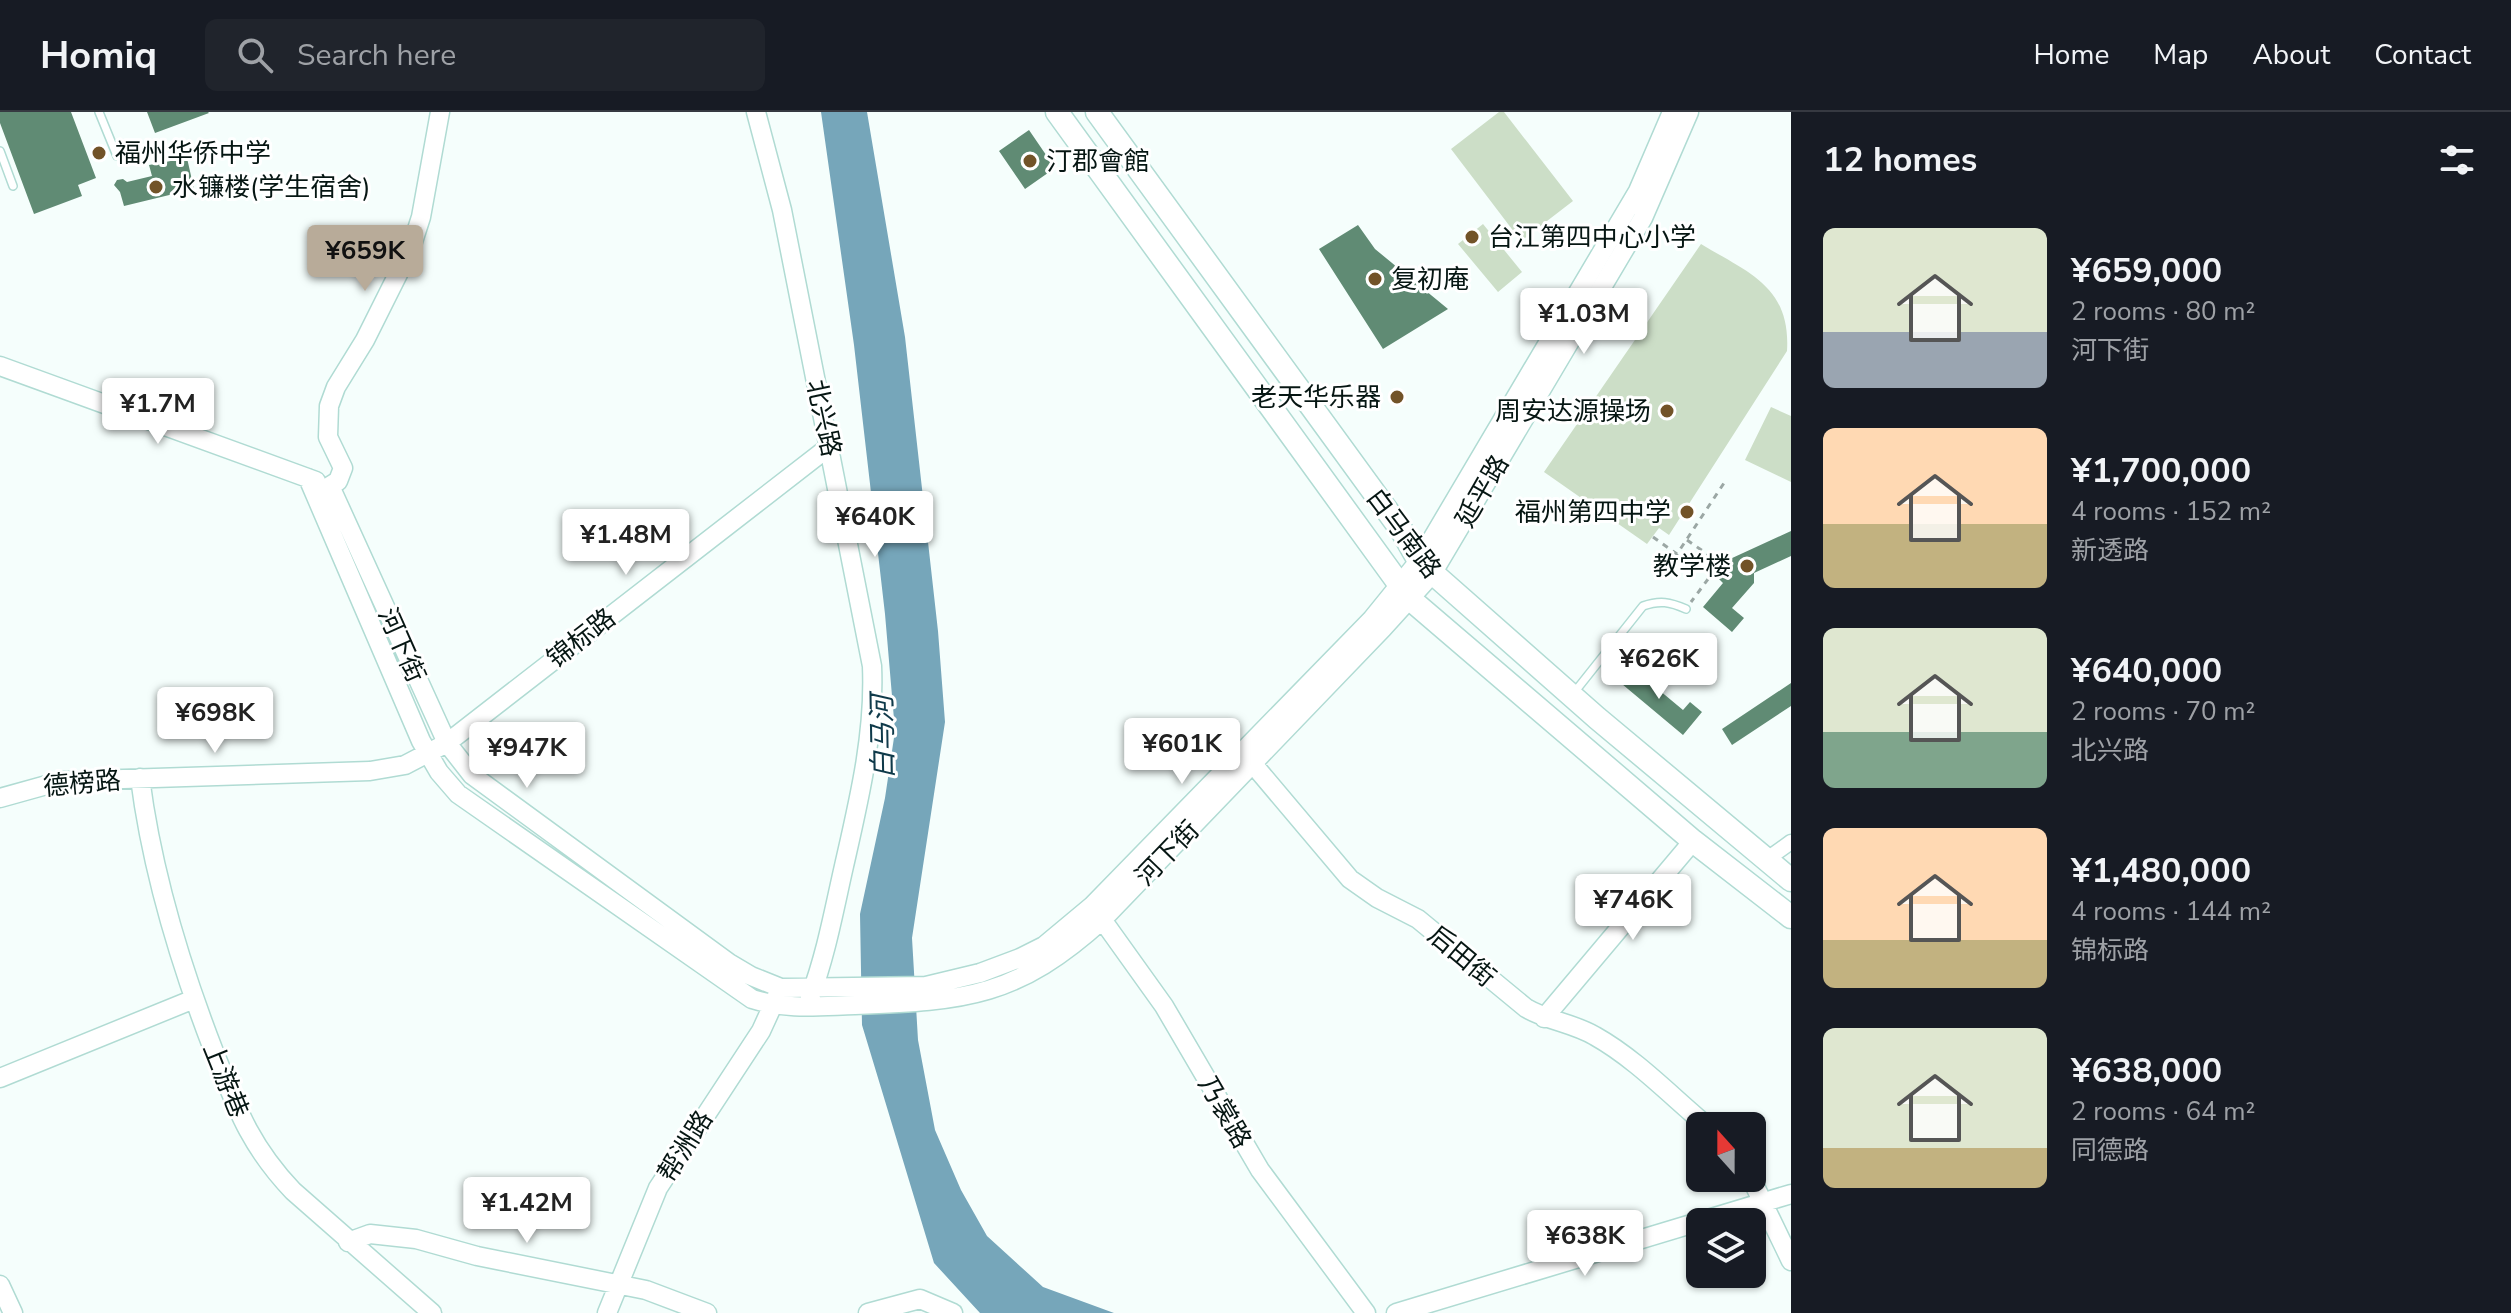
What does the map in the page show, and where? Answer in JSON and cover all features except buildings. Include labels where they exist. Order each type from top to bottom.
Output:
[{"type":"main road","points":[[1057,112],[1405,593],[1693,841],[1791,917]]},
{"type":"main road","name":"白马南路","points":[[1097,112],[1425,567],[1571,696],[1791,880]]},
{"type":"street","points":[[0,366],[330,486],[338,481],[343,468],[328,437],[329,406],[336,387],[365,340],[411,248],[421,217],[440,112]]},
{"type":"street","name":"北兴路","points":[[756,112],[773,167],[872,666],[873,696],[862,787],[806,1007]]},
{"type":"street","name":"延平路","points":[[1425,567],[1638,191],[1672,112]]},
{"type":"street","name":"延平路","points":[[1425,567],[1643,218],[1689,112]]},
{"type":"street","name":"锦标路","points":[[447,743],[830,446]]},
{"type":"street","name":"河下街","points":[[308,478],[428,755],[458,794],[732,987],[773,1006],[806,1007],[836,997],[928,994],[1020,958],[1097,912],[1248,759],[1405,593],[1425,567]]},
{"type":"street","name":"河下街","points":[[330,486],[447,743],[472,775],[741,971],[781,988],[813,989],[836,997]]},
{"type":"street","name":"德榜路","points":[[0,798],[61,781],[370,771],[405,765],[447,743]]},
{"type":"street","name":"后田街","points":[[1248,759],[1350,879],[1377,898],[1418,919],[1505,992],[1544,1018],[1573,1025],[1602,1040],[1690,1112]]},
{"type":"street","name":"上游巷","points":[[140,778],[168,921],[194,999],[245,1129],[258,1152],[293,1191],[432,1313]]},
{"type":"street","points":[[1544,1018],[1693,841]]},
{"type":"street","points":[[1766,860],[1791,842]]},
{"type":"street","name":"乃裳路","points":[[1097,912],[1164,1006],[1260,1170],[1366,1313]]},
{"type":"street","name":"帮洲路","points":[[607,1313],[658,1188],[761,1031],[781,988]]},
{"type":"street","points":[[0,1078],[194,999]]},
{"type":"street","points":[[1757,1192],[1791,1261]]},
{"type":"street","points":[[1396,1313],[1791,1194]]},
{"type":"street","points":[[348,1242],[370,1234],[401,1236],[646,1290],[707,1313]]},
{"type":"street","points":[[0,1285],[13,1313]]},
{"type":"street","points":[[868,1313],[920,1299],[953,1313]]},
{"type":"lane","points":[[99,112],[117,156]]},
{"type":"lane","points":[[0,151],[13,186]]},
{"type":"lane","points":[[1571,696],[1643,606],[1656,601],[1670,602],[1686,609]]},
{"type":"path","points":[[1653,537],[1677,554],[1724,483]]},
{"type":"path","points":[[1686,609],[1720,563],[1687,540]]},
{"type":"green space","points":[[1499,112],[1504,112],[1573,201],[1521,241],[1451,149]]},
{"type":"green space","points":[[1483,224],[1522,272],[1498,292],[1458,244]]},
{"type":"green space","name":"周安达源操场","points":[[1701,244],[1749,273],[1774,296],[1782,311],[1787,351],[1669,535],[1659,528],[1647,544],[1544,472]]},
{"type":"green space","points":[[1771,407],[1791,416],[1791,482],[1745,460]]},
{"type":"water","points":[[821,112],[867,112],[905,337],[938,631],[945,722],[912,938],[918,1040],[935,1130],[961,1190],[987,1236],[1043,1287],[1114,1313],[980,1313],[934,1263],[862,1025],[860,914],[885,798],[895,731],[885,614],[854,345]]},
{"type":"place","name":"福州华侨中学","points":[[99,153]]},
{"type":"place","name":"汀郡會館","points":[[1030,161]]},
{"type":"place","name":"水镰楼(学生宿舍)","points":[[156,187]]},
{"type":"place","name":"台江第四中心小学","points":[[1472,237]]},
{"type":"place","name":"复初庵","points":[[1375,279]]},
{"type":"place","name":"老天华乐器","points":[[1397,397]]},
{"type":"place","name":"周安达源操场","points":[[1667,411]]},
{"type":"place","name":"福州第四中学","points":[[1687,512]]},
{"type":"place","name":"教学楼","points":[[1747,566]]},
{"type":"water label","name":"白马河","points":[[882,737]]}]
